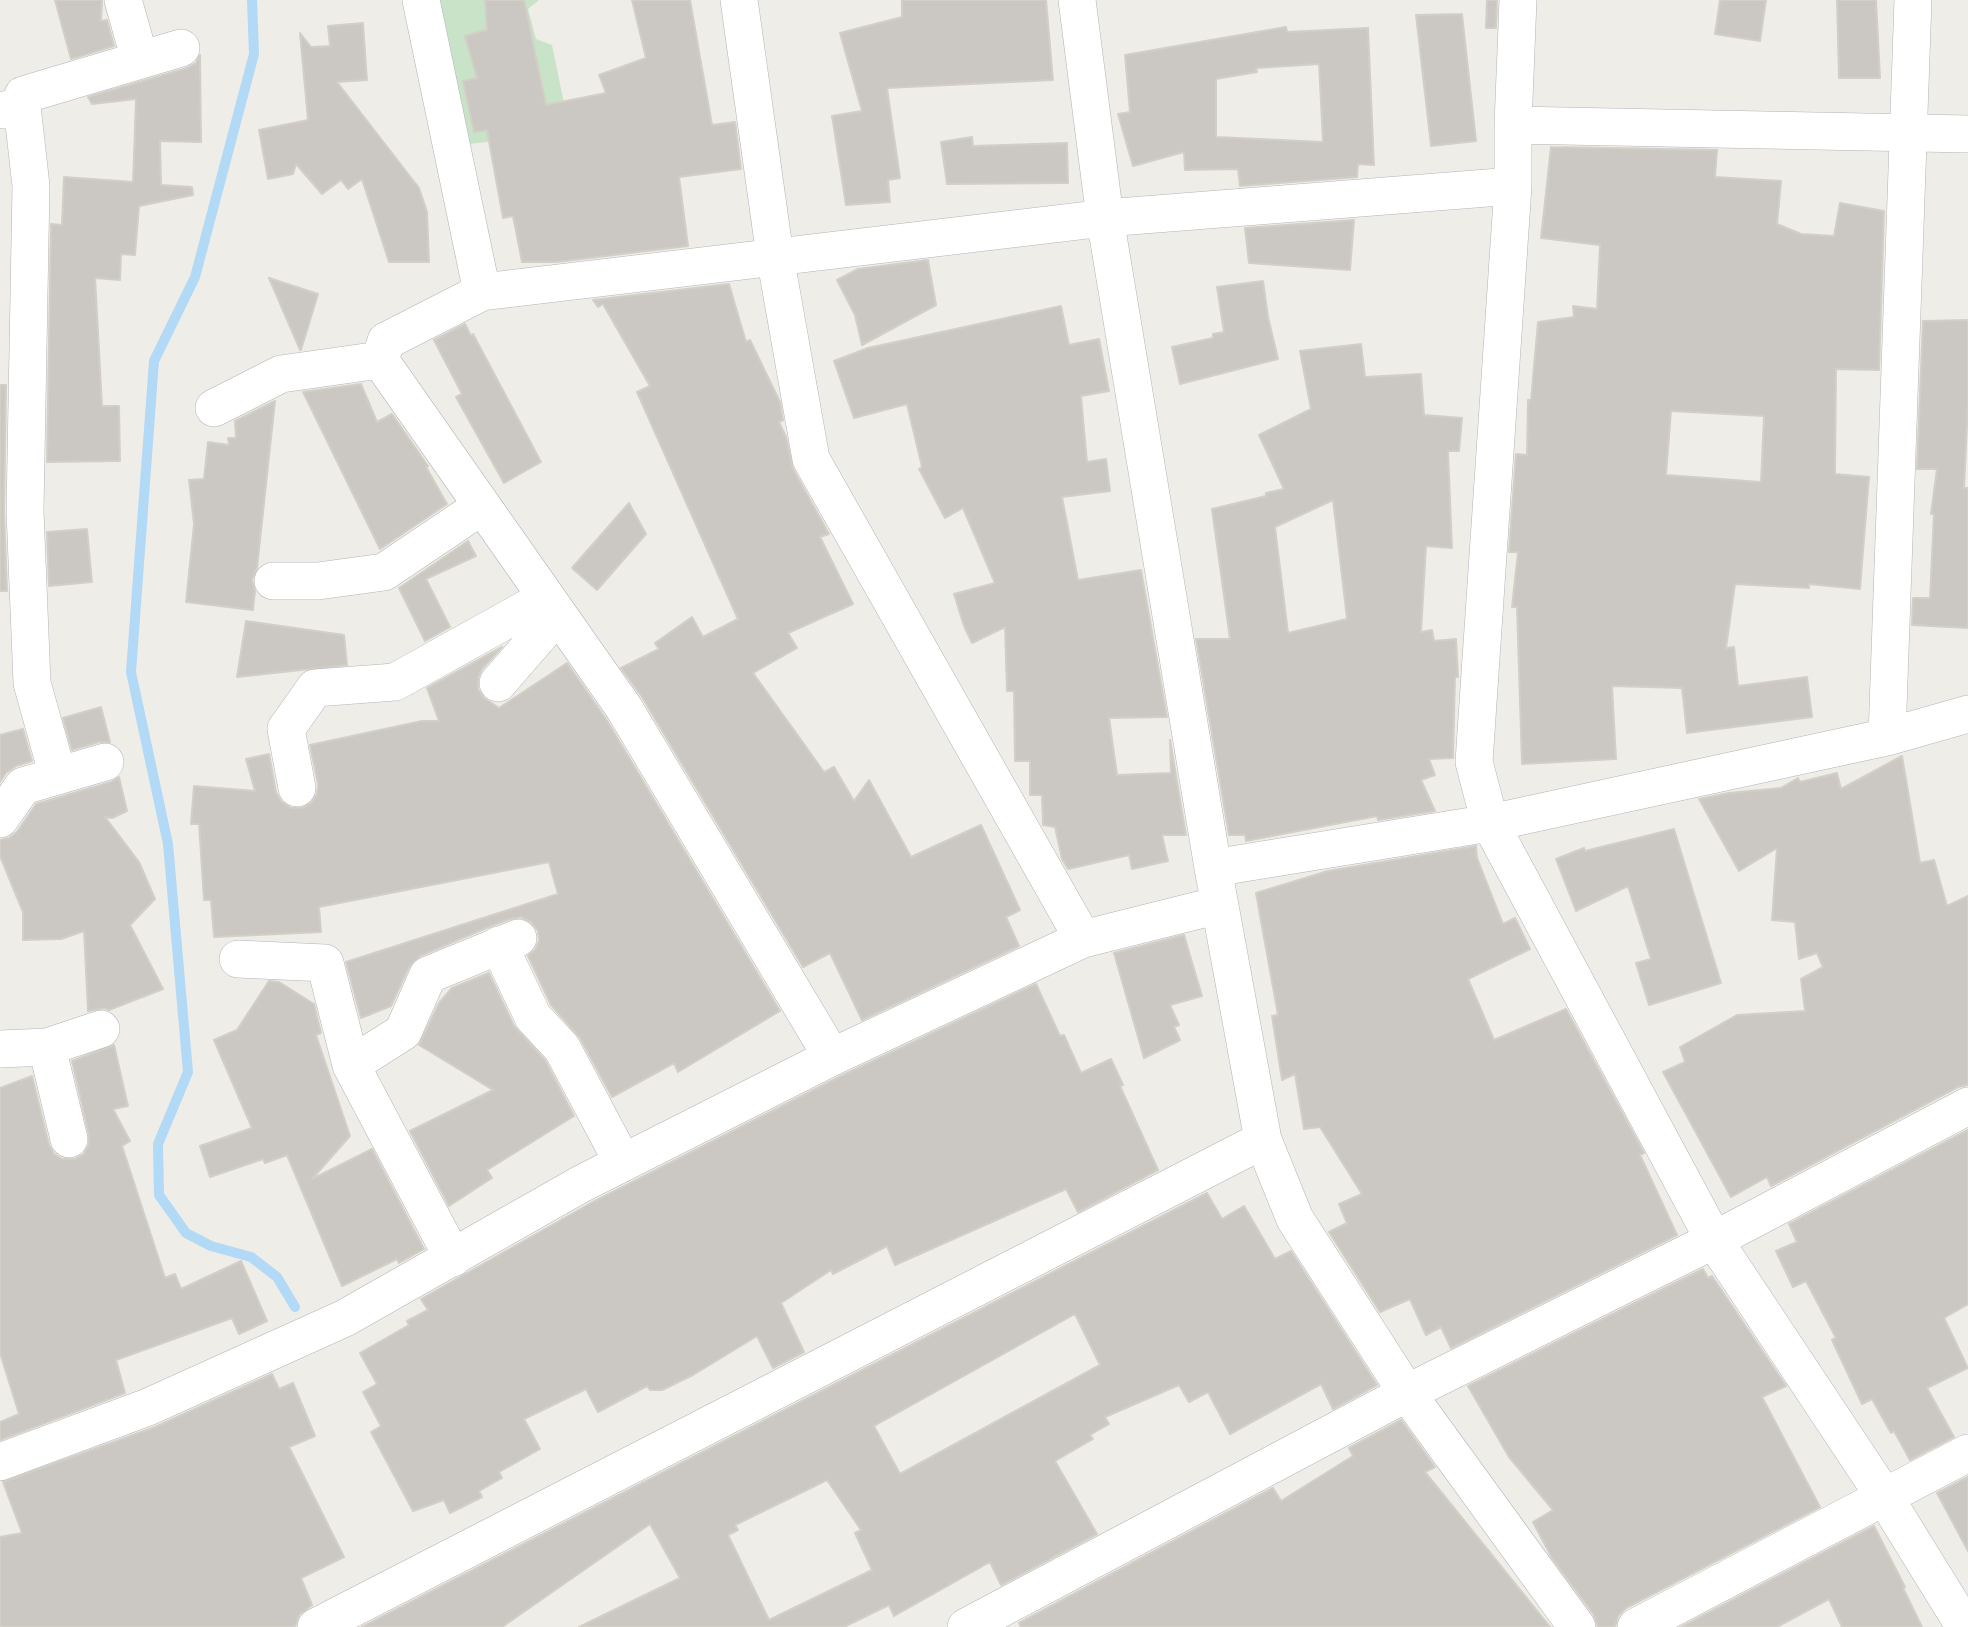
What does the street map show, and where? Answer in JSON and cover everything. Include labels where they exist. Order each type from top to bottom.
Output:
[{"type":"street","points":[[123,0],[140,61]]},
{"type":"street","points":[[421,0],[482,292]]},
{"type":"street","points":[[739,0],[775,256],[811,459],[1083,939]]},
{"type":"street","points":[[1077,0],[1105,218],[1219,905],[1263,1140],[1295,1219],[1407,1393],[1577,1627]]},
{"type":"street","points":[[1518,0],[1513,186],[1474,762],[1490,822],[1714,1240],[1884,1496],[1965,1627]]},
{"type":"street","points":[[1887,737],[1913,0]]},
{"type":"street","points":[[58,776],[32,683],[25,511],[32,186],[11,109],[23,95],[181,48]]},
{"type":"street","points":[[1513,125],[1968,134]]},
{"type":"street","points":[[380,360],[386,341],[482,292],[1105,218],[1513,186]]},
{"type":"street","points":[[214,408],[281,374],[380,360]]},
{"type":"street","points":[[380,360],[624,708],[832,1057]]},
{"type":"street","points":[[273,581],[318,581],[384,572],[482,506]]},
{"type":"street","points":[[498,683],[552,606]]},
{"type":"street","points":[[297,788],[286,729],[314,688],[395,682],[552,606]]},
{"type":"street","points":[[1213,868],[1490,822],[1887,737],[1968,714]]},
{"type":"street","points":[[0,819],[23,786],[105,762]]},
{"type":"street","points":[[3,1451],[148,1407],[345,1318],[581,1184],[832,1057],[1083,939],[1219,905]]},
{"type":"street","points":[[351,1065],[403,1032],[428,975],[509,942],[533,1017],[562,1048],[623,1163]]},
{"type":"street","points":[[238,959],[325,962],[351,1065],[453,1258]]},
{"type":"street","points":[[0,1049],[47,1047],[101,1029]]},
{"type":"street","points":[[47,1047],[69,1139]]},
{"type":"street","points":[[966,1627],[1407,1393],[1714,1240],[1968,1106]]},
{"type":"street","points":[[316,1627],[1263,1140]]},
{"type":"street","points":[[1636,1627],[1968,1453]]},
{"type":"green space","points":[[429,0],[539,0],[528,9],[536,39],[552,45],[566,113],[554,134],[469,144]]},
{"type":"building","points":[[55,0],[102,0],[101,21],[107,20],[114,46],[71,59]]},
{"type":"building","points":[[485,0],[524,0],[546,105],[606,93],[599,75],[646,58],[632,0],[690,0],[712,125],[735,122],[741,169],[679,177],[688,246],[556,262],[522,262],[513,216],[503,218],[487,130],[474,132],[463,81],[477,78],[465,36],[487,30]]},
{"type":"building","points":[[902,0],[1046,0],[1053,80],[887,88],[900,178],[888,180],[890,202],[846,205],[832,116],[862,111],[840,33],[902,17]]},
{"type":"building","points":[[1487,0],[1497,0],[1496,28],[1486,28]]},
{"type":"building","points":[[1720,0],[1766,0],[1760,41],[1715,34]]},
{"type":"building","points":[[1837,0],[1876,0],[1880,78],[1839,78]]},
{"type":"building","points":[[1462,14],[1476,141],[1431,146],[1416,15]]},
{"type":"building","points":[[363,23],[367,80],[337,82],[419,188],[427,212],[429,262],[389,262],[362,179],[348,189],[341,180],[322,194],[296,164],[293,174],[268,179],[259,130],[308,120],[300,33],[311,47],[330,46],[328,26]]},
{"type":"building","points":[[1286,27],[1287,32],[1368,28],[1374,165],[1358,164],[1357,177],[1240,186],[1238,169],[1185,170],[1184,152],[1133,166],[1118,114],[1130,112],[1125,55]],"holes":[[[1319,64],[1323,142],[1216,137],[1216,79],[1257,72],[1256,68]]]},
{"type":"building","points":[[200,55],[201,142],[160,141],[161,185],[192,187],[193,195],[139,206],[135,255],[121,254],[120,280],[95,278],[102,406],[119,406],[120,461],[47,462],[51,224],[62,225],[64,177],[133,182],[136,99],[92,104],[88,97],[187,68],[196,63]]},
{"type":"building","points":[[972,137],[973,146],[1067,143],[1068,183],[947,184],[941,142]]},
{"type":"building","points":[[1551,147],[1717,150],[1715,177],[1781,181],[1777,224],[1801,234],[1834,236],[1840,203],[1884,211],[1879,370],[1836,369],[1835,474],[1869,477],[1860,589],[1809,584],[1809,588],[1735,584],[1726,648],[1734,647],[1738,686],[1807,677],[1812,717],[1687,733],[1682,688],[1612,686],[1616,759],[1522,764],[1517,607],[1512,607],[1518,552],[1509,552],[1516,454],[1527,455],[1528,400],[1531,400],[1538,322],[1574,317],[1573,306],[1597,309],[1600,245],[1541,238]],"holes":[[[1671,411],[1764,416],[1761,482],[1666,475]]]},
{"type":"building","points":[[1354,220],[1350,270],[1249,263],[1245,228]]},
{"type":"building","points":[[928,260],[936,305],[862,345],[855,315],[837,280],[858,269]]},
{"type":"building","points":[[269,278],[318,294],[301,350],[300,350]]},
{"type":"building","points":[[1263,281],[1278,359],[1180,384],[1172,347],[1213,338],[1213,334],[1224,332],[1217,287]]},
{"type":"building","points":[[729,284],[746,342],[750,340],[780,402],[783,420],[779,422],[786,437],[793,469],[829,534],[820,537],[853,604],[788,633],[797,648],[753,673],[824,772],[834,767],[854,801],[869,780],[911,857],[981,825],[1020,910],[1006,917],[1019,946],[862,1020],[830,953],[803,967],[642,697],[621,668],[659,649],[655,643],[692,617],[703,637],[738,619],[637,392],[650,386],[603,304],[598,307],[593,300]]},
{"type":"building","points":[[1061,306],[1069,345],[1099,339],[1109,391],[1081,396],[1087,462],[1106,459],[1110,491],[1062,497],[1078,580],[1141,570],[1167,717],[1109,718],[1117,775],[1171,773],[1170,740],[1186,835],[1162,835],[1168,861],[1132,869],[1129,855],[1068,869],[1062,859],[1055,827],[1043,825],[1042,795],[1030,795],[1030,761],[1015,761],[1014,691],[1007,691],[1005,627],[972,643],[954,594],[995,583],[963,508],[945,518],[919,469],[922,467],[907,404],[854,418],[834,361],[868,348]]},
{"type":"building","points":[[1968,320],[1964,488],[1968,488],[1968,628],[1912,625],[1913,598],[1930,598],[1934,514],[1931,514],[1937,469],[1917,469],[1923,321]]},
{"type":"building","points":[[465,324],[471,336],[473,334],[541,462],[504,483],[456,397],[462,394],[434,340]]},
{"type":"building","points":[[1361,344],[1365,377],[1421,374],[1424,415],[1462,418],[1459,451],[1448,451],[1452,548],[1426,546],[1421,632],[1432,630],[1434,641],[1456,639],[1458,677],[1455,677],[1453,758],[1429,759],[1435,775],[1421,780],[1435,811],[1378,820],[1377,816],[1246,841],[1245,835],[1229,835],[1196,639],[1230,639],[1212,509],[1284,489],[1259,435],[1311,409],[1300,351]],"holes":[[[1333,500],[1347,619],[1288,633],[1275,527]]]},
{"type":"building","points":[[361,384],[377,422],[392,414],[428,466],[426,467],[447,504],[380,549],[303,392]]},
{"type":"building","points":[[0,385],[6,385],[4,512],[7,591],[0,591]]},
{"type":"building","points":[[275,401],[257,568],[252,580],[255,591],[253,610],[186,602],[194,524],[189,480],[204,479],[208,442],[229,445],[228,438],[236,438],[235,421]]},
{"type":"building","points":[[629,503],[646,534],[597,590],[572,568]]},
{"type":"building","points":[[87,529],[92,582],[49,586],[47,532]]},
{"type":"building","points":[[468,541],[476,556],[426,579],[450,627],[425,641],[399,588]]},
{"type":"building","points":[[246,621],[344,635],[347,665],[237,677]]},
{"type":"building","points":[[502,647],[482,669],[478,678],[478,689],[484,698],[499,708],[567,663],[606,719],[780,1011],[678,1072],[674,1063],[612,1097],[580,1038],[551,1005],[528,956],[539,941],[538,931],[531,922],[521,917],[491,926],[420,956],[409,967],[391,1006],[361,1018],[346,962],[558,894],[549,862],[319,907],[321,932],[214,937],[211,900],[204,900],[199,824],[191,824],[194,786],[255,791],[246,759],[269,754],[276,792],[281,801],[291,808],[302,808],[311,803],[317,794],[318,784],[310,745],[422,721],[439,721],[427,688]]},
{"type":"building","points":[[101,707],[110,742],[99,742],[72,750],[63,718]]},
{"type":"building","points":[[23,729],[32,761],[16,766],[6,773],[0,782],[0,735]]},
{"type":"building","points":[[1902,756],[1920,863],[1934,860],[1947,906],[1968,896],[1968,1085],[1958,1087],[1771,1186],[1767,1177],[1731,1197],[1663,1072],[1685,1062],[1680,1047],[1737,1015],[1805,1011],[1801,979],[1823,967],[1817,953],[1799,959],[1795,922],[1772,920],[1777,848],[1739,871],[1699,799],[1781,788],[1798,778],[1800,782],[1837,773],[1841,789]]},
{"type":"building","points":[[119,777],[127,811],[112,818],[105,817],[139,862],[155,899],[130,925],[163,989],[109,1010],[105,1008],[88,1011],[84,931],[61,939],[23,940],[23,912],[0,856],[0,840],[17,832],[36,804],[111,782]]},
{"type":"building","points":[[1674,829],[1721,983],[1649,1005],[1636,963],[1651,959],[1628,886],[1576,911],[1556,859],[1584,848],[1585,851]]},
{"type":"building","points":[[1476,846],[1477,858],[1503,924],[1515,918],[1530,949],[1468,979],[1494,1040],[1566,1009],[1644,1153],[1640,1155],[1677,1235],[1451,1348],[1441,1327],[1426,1335],[1410,1299],[1380,1312],[1329,1232],[1347,1223],[1339,1204],[1362,1194],[1320,1127],[1304,1129],[1295,1074],[1282,1080],[1272,1016],[1278,1015],[1256,893],[1328,871]]},
{"type":"building","points":[[1184,935],[1202,996],[1170,1005],[1179,1025],[1174,1027],[1180,1040],[1144,1058],[1114,953]]},
{"type":"building","points":[[489,973],[514,1026],[545,1060],[574,1116],[487,1170],[492,1178],[449,1206],[410,1131],[493,1090],[419,1045],[439,1003],[452,988]]},
{"type":"building","points":[[269,981],[279,982],[314,1004],[321,1033],[316,1035],[350,1136],[312,1179],[372,1149],[424,1249],[399,1263],[397,1259],[342,1286],[287,1155],[265,1163],[263,1159],[210,1177],[200,1146],[252,1128],[214,1040],[237,1030]]},
{"type":"building","points":[[1036,984],[1081,1073],[1111,1059],[1123,1085],[1120,1086],[1158,1170],[1078,1212],[1066,1189],[895,1265],[887,1246],[833,1274],[831,1270],[781,1303],[804,1352],[773,1368],[757,1336],[693,1375],[662,1390],[650,1390],[647,1386],[598,1412],[586,1389],[524,1419],[540,1449],[499,1472],[502,1478],[479,1491],[482,1497],[450,1513],[444,1500],[413,1511],[371,1432],[381,1426],[363,1392],[377,1384],[360,1353],[409,1325],[407,1321],[428,1310],[421,1299],[591,1203],[841,1076]]},
{"type":"building","points":[[114,1045],[128,1106],[113,1109],[130,1141],[122,1146],[165,1278],[175,1274],[181,1289],[241,1261],[267,1321],[239,1334],[232,1318],[116,1360],[125,1393],[0,1440],[0,1422],[19,1414],[0,1353],[0,1088],[32,1076],[49,1145],[54,1154],[62,1159],[75,1159],[84,1154],[89,1144],[89,1135],[72,1061]]},
{"type":"building","points":[[1968,1130],[1968,1304],[1944,1318],[1968,1368],[1927,1388],[1954,1437],[1910,1460],[1872,1399],[1862,1404],[1832,1340],[1836,1338],[1806,1281],[1793,1287],[1776,1251],[1797,1242],[1789,1224]]},
{"type":"building","points":[[1207,1193],[1222,1219],[1244,1206],[1275,1259],[1291,1251],[1377,1385],[1333,1409],[1321,1384],[1230,1434],[1208,1392],[1189,1402],[1179,1385],[1105,1417],[1109,1424],[1090,1435],[1093,1439],[1055,1461],[1097,1534],[1001,1585],[990,1562],[894,1616],[889,1605],[844,1627],[579,1627],[680,1578],[650,1524],[502,1627],[362,1627]],"holes":[[[1075,1314],[1100,1365],[900,1474],[874,1426]],[[827,1480],[861,1530],[855,1533],[872,1570],[769,1620],[728,1535],[738,1530],[735,1525]]]},
{"type":"building","points":[[1703,1269],[1708,1278],[1712,1276],[1786,1386],[1762,1397],[1820,1507],[1626,1608],[1618,1616],[1615,1627],[1598,1627],[1594,1615],[1552,1558],[1533,1522],[1553,1510],[1509,1457],[1468,1386]]},
{"type":"building","points":[[272,1374],[279,1389],[293,1383],[315,1436],[289,1447],[344,1557],[301,1578],[312,1605],[299,1615],[295,1627],[0,1627],[0,1537],[22,1533],[3,1482],[155,1427]]},
{"type":"building","points":[[1401,1420],[1435,1467],[1425,1472],[1550,1627],[1021,1627],[1019,1623],[1273,1488],[1281,1501],[1353,1456],[1349,1448]]},
{"type":"building","points":[[1968,1477],[1968,1551],[1937,1493]]},
{"type":"building","points":[[1874,1526],[1922,1627],[1842,1627],[1829,1599],[1777,1627],[1681,1627]]},
{"type":"waterway","points":[[252,0],[254,54],[195,277],[154,361],[131,672],[168,844],[188,1072],[158,1144],[159,1195],[186,1233],[211,1246],[251,1257],[277,1277],[295,1307]]}]
